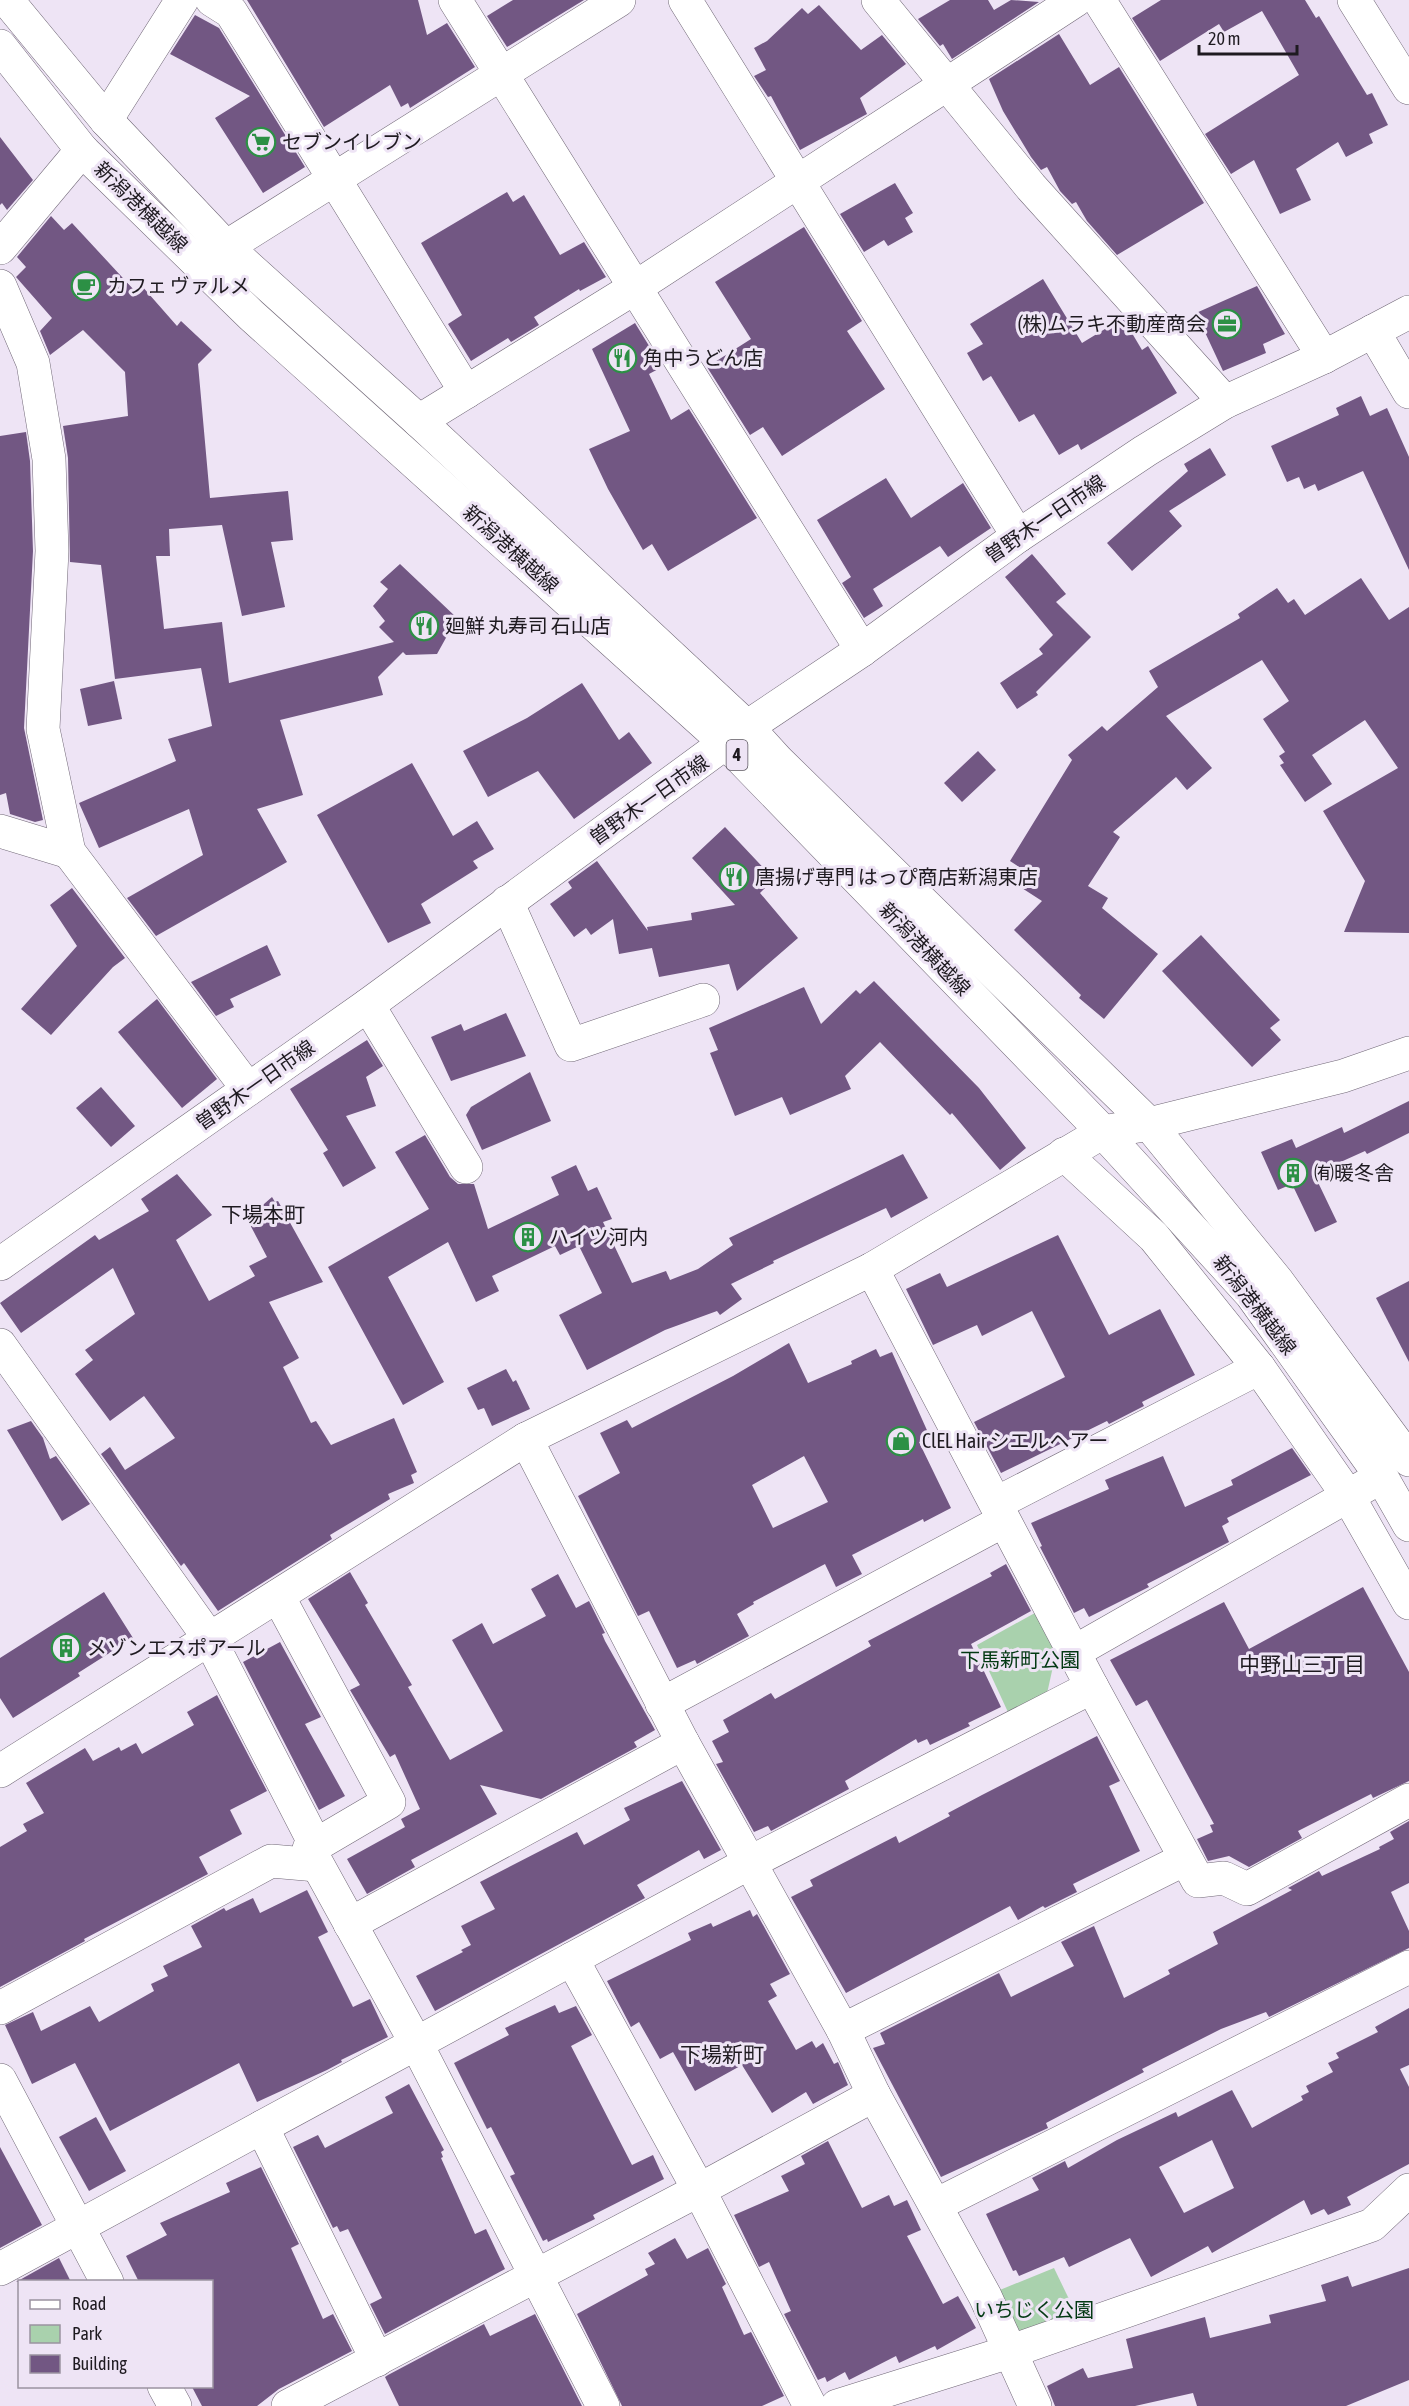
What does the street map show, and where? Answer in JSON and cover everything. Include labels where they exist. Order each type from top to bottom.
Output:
[{"type":"street","name":"新潟港横越線","points":[[7,0],[106,120],[226,247],[419,421],[737,735],[1103,1132],[1251,1294],[1381,1476],[1409,1525]]},
{"type":"street","points":[[106,120],[182,0]]},
{"type":"street","points":[[212,0],[231,12],[466,392]]},
{"type":"street","points":[[455,0],[862,650]]},
{"type":"street","points":[[226,247],[619,0]]},
{"type":"street","points":[[685,0],[1018,536]]},
{"type":"street","points":[[878,0],[1031,187],[1225,402]]},
{"type":"street","points":[[419,421],[636,287],[798,179],[1076,0]]},
{"type":"street","points":[[1099,0],[1324,357]]},
{"type":"street","points":[[1354,0],[1409,88]]},
{"type":"street","name":"新潟港横越線","points":[[0,46],[82,150],[251,315],[737,735],[778,761],[1149,1124],[1278,1282],[1409,1460]]},
{"type":"street","points":[[0,248],[82,150]]},
{"type":"street","points":[[0,286],[33,363],[49,459],[52,551],[43,729],[69,852],[248,1089]]},
{"type":"street","name":"曽野木一日市線","points":[[0,1264],[368,1005],[737,735],[862,650],[1018,536],[1145,451],[1225,402],[1324,357],[1409,312]]},
{"type":"street","points":[[1373,331],[1409,392]]},
{"type":"street","points":[[0,831],[69,852]]},
{"type":"street","points":[[507,902],[571,1045],[703,1000]]},
{"type":"street","points":[[368,1005],[466,1167]]},
{"type":"street","points":[[0,1771],[526,1439],[872,1269],[1103,1132],[1149,1124],[1343,1076],[1409,1053]]},
{"type":"street","points":[[1064,1154],[1154,1237],[1259,1368],[1347,1496],[1409,1603]]},
{"type":"street","points":[[872,1269],[1092,1687],[1198,1881],[1224,1878],[1247,1889],[1409,1800]]},
{"type":"street","points":[[0,1345],[209,1638],[350,1924],[416,2043],[534,2276],[603,2406]]},
{"type":"street","points":[[662,1704],[1259,1368]]},
{"type":"street","points":[[526,1439],[662,1704],[843,2030],[874,2094],[985,2296],[1035,2406]]},
{"type":"street","points":[[1074,1652],[1381,1476]]},
{"type":"street","points":[[0,2008],[271,1861],[316,1855],[389,1802],[278,1596]]},
{"type":"street","points":[[0,2269],[749,1863],[1092,1687]]},
{"type":"street","points":[[350,1924],[683,1743]]},
{"type":"street","points":[[843,2030],[1185,1859]]},
{"type":"street","points":[[572,1959],[699,2190],[810,2406]]},
{"type":"street","points":[[936,2205],[1409,1967]]},
{"type":"street","points":[[0,2080],[106,2280]]},
{"type":"street","points":[[288,2406],[699,2190],[874,2094]]},
{"type":"street","points":[[262,2127],[377,2360]]},
{"type":"street","points":[[837,2406],[1009,2352],[1372,2225],[1409,2190]]},
{"type":"street","points":[[165,2388],[175,2406]]},
{"type":"green space","name":"下馬新町公園","points":[[1042,1609],[1058,1644],[1044,1707],[1013,1723],[977,1645]]},
{"type":"green space","name":"いちじく公園","points":[[1054,2268],[1082,2326],[1009,2352],[985,2296]]},
{"type":"building","points":[[247,0],[418,0],[427,35],[447,23],[475,67],[410,108],[408,103],[401,107],[390,85],[324,127]]},
{"type":"building","points":[[513,0],[584,0],[507,47],[487,16]]},
{"type":"building","points":[[950,0],[988,0],[994,10],[1011,0],[1039,2],[952,59],[943,44],[940,46],[918,19]]},
{"type":"building","points":[[1161,0],[1305,0],[1316,18],[1319,16],[1367,95],[1372,93],[1388,125],[1369,134],[1373,143],[1346,157],[1338,142],[1296,169],[1311,200],[1280,214],[1254,160],[1231,174],[1205,134],[1299,75],[1262,11],[1224,32],[1219,24],[1160,61],[1132,18]]},
{"type":"building","points":[[819,5],[861,50],[882,35],[906,64],[860,98],[867,114],[800,150],[771,96],[768,97],[754,76],[766,70],[754,48],[767,41],[802,8],[808,14]]},
{"type":"building","points":[[195,15],[219,28],[305,167],[263,193],[215,118],[250,96],[170,54]]},
{"type":"building","points":[[1059,34],[1090,85],[1119,67],[1204,203],[1117,255],[1087,221],[1076,202],[1072,204],[1060,191],[1047,167],[1041,170],[1031,157],[1003,111],[989,79]]},
{"type":"building","points":[[0,137],[33,180],[7,210],[2,203],[0,205]]},
{"type":"building","points":[[895,183],[913,213],[905,218],[913,232],[888,246],[884,240],[864,252],[840,214]]},
{"type":"building","points":[[507,192],[513,202],[524,195],[560,255],[584,242],[606,277],[580,291],[579,289],[534,317],[539,325],[511,342],[508,338],[471,361],[448,324],[462,315],[421,243]]},
{"type":"building","points":[[51,216],[64,230],[72,223],[134,290],[141,285],[177,326],[181,321],[212,350],[198,364],[210,498],[288,491],[293,540],[271,542],[285,607],[242,616],[222,525],[169,529],[170,556],[156,556],[164,629],[222,622],[229,683],[394,642],[379,627],[385,621],[373,606],[388,589],[380,582],[400,564],[457,618],[437,654],[406,655],[403,652],[378,677],[383,695],[280,720],[303,795],[257,809],[287,862],[156,936],[127,898],[203,855],[189,809],[99,848],[79,803],[176,761],[168,739],[212,726],[201,668],[115,679],[101,565],[70,562],[68,458],[63,426],[128,416],[125,372],[83,330],[50,355],[40,331],[52,318],[16,277],[26,267],[17,257]]},
{"type":"building","points":[[804,227],[862,321],[847,331],[885,389],[782,456],[763,427],[750,435],[707,367],[751,339],[715,282]]},
{"type":"building","points":[[1043,279],[1082,343],[1123,318],[1142,350],[1148,346],[1177,393],[1081,450],[1078,444],[1059,455],[1034,414],[1019,422],[991,376],[983,381],[967,353],[983,344],[970,324]]},
{"type":"building","points":[[1257,286],[1285,334],[1263,344],[1266,353],[1223,371],[1196,313]]},
{"type":"building","points":[[635,323],[662,367],[649,374],[671,420],[689,409],[757,518],[668,571],[652,544],[643,550],[608,489],[589,449],[630,431],[592,349]]},
{"type":"building","points":[[1361,396],[1370,416],[1387,408],[1409,457],[1409,570],[1363,471],[1318,491],[1315,484],[1304,489],[1299,477],[1287,482],[1271,446],[1339,415],[1336,408]]},
{"type":"building","points":[[26,432],[30,461],[33,551],[24,728],[43,820],[35,822],[10,814],[6,793],[0,795],[0,436]]},
{"type":"building","points":[[1210,448],[1226,475],[1169,511],[1182,526],[1132,571],[1107,543],[1188,471],[1184,464]]},
{"type":"building","points":[[886,478],[911,518],[963,483],[991,528],[948,557],[940,546],[873,589],[883,606],[864,618],[842,583],[851,577],[817,520]]},
{"type":"building","points":[[1032,554],[1066,594],[1056,602],[1091,637],[1036,692],[1038,695],[1017,709],[1000,683],[1043,654],[1039,649],[1053,635],[1005,577]]},
{"type":"building","points":[[1361,578],[1389,620],[1409,607],[1409,933],[1344,932],[1365,881],[1323,811],[1398,768],[1365,720],[1312,755],[1332,784],[1305,802],[1280,765],[1284,763],[1279,756],[1285,752],[1263,719],[1289,701],[1262,660],[1166,716],[1212,768],[1187,790],[1176,777],[1113,832],[1120,837],[1088,886],[1108,898],[1102,908],[1158,954],[1104,1019],[1079,998],[1081,995],[1014,930],[1042,901],[1014,883],[1022,869],[1010,861],[1072,760],[1068,755],[1102,726],[1107,731],[1158,687],[1149,671],[1240,618],[1238,614],[1277,588],[1288,603],[1294,599],[1305,615]]},
{"type":"building","points":[[114,681],[122,719],[88,726],[80,689]]},
{"type":"building","points":[[582,683],[619,740],[629,732],[652,763],[574,819],[538,771],[488,797],[463,751],[527,718]]},
{"type":"building","points":[[978,751],[996,770],[962,802],[944,783]]},
{"type":"building","points":[[412,763],[453,836],[477,821],[494,849],[473,861],[478,868],[421,904],[431,923],[388,943],[317,815]]},
{"type":"building","points":[[725,827],[774,879],[760,893],[798,938],[737,991],[729,964],[659,977],[652,948],[619,954],[613,919],[591,935],[586,928],[574,937],[550,904],[572,888],[568,882],[597,861],[648,931],[647,927],[692,920],[691,913],[735,905],[692,858]]},
{"type":"building","points":[[72,888],[125,958],[113,967],[51,1035],[21,1009],[77,946],[50,905]]},
{"type":"building","points":[[1201,935],[1280,1020],[1270,1028],[1281,1040],[1252,1067],[1162,971]]},
{"type":"building","points":[[267,945],[281,975],[230,999],[234,1007],[216,1016],[191,982]]},
{"type":"building","points":[[874,981],[979,1088],[1026,1148],[1000,1170],[952,1113],[950,1115],[880,1042],[845,1076],[851,1089],[790,1115],[782,1097],[735,1116],[710,1053],[718,1050],[709,1028],[804,987],[821,1024],[856,990],[860,994]]},
{"type":"building","points":[[157,999],[217,1079],[182,1108],[118,1032]]},
{"type":"building","points":[[506,1013],[526,1056],[451,1081],[431,1037],[461,1024],[464,1031]]},
{"type":"building","points":[[367,1040],[383,1066],[366,1077],[376,1106],[346,1116],[376,1168],[343,1187],[323,1153],[328,1150],[290,1089]]},
{"type":"building","points":[[530,1072],[551,1121],[482,1150],[466,1115],[471,1107]]},
{"type":"building","points":[[101,1087],[135,1126],[111,1147],[76,1108]]},
{"type":"building","points":[[1409,1101],[1409,1133],[1367,1154],[1365,1151],[1314,1174],[1337,1222],[1315,1232],[1292,1184],[1278,1190],[1261,1152],[1292,1139],[1296,1148],[1342,1127],[1344,1133]]},
{"type":"building","points":[[425,1135],[450,1177],[458,1184],[474,1184],[488,1229],[559,1195],[551,1177],[576,1165],[588,1191],[597,1187],[612,1219],[603,1222],[632,1283],[666,1271],[670,1280],[698,1269],[733,1245],[729,1238],[903,1154],[928,1198],[891,1218],[886,1208],[773,1261],[774,1263],[731,1284],[742,1299],[720,1315],[717,1311],[665,1330],[587,1370],[559,1315],[602,1293],[579,1246],[560,1255],[555,1246],[492,1276],[499,1291],[476,1302],[448,1242],[388,1277],[444,1382],[403,1405],[328,1267],[429,1209],[395,1152]]},
{"type":"building","points":[[177,1174],[212,1215],[176,1240],[209,1301],[255,1276],[249,1266],[267,1257],[247,1219],[272,1197],[275,1202],[278,1201],[323,1282],[269,1302],[299,1358],[283,1367],[311,1423],[316,1421],[331,1445],[394,1418],[417,1472],[411,1475],[414,1483],[388,1494],[390,1499],[330,1535],[332,1539],[218,1611],[184,1563],[181,1566],[101,1454],[110,1447],[125,1470],[175,1438],[144,1396],[110,1421],[75,1374],[93,1360],[85,1350],[135,1314],[113,1268],[21,1333],[0,1303],[95,1235],[99,1240],[149,1211],[141,1199]]},
{"type":"building","points":[[1058,1235],[1109,1335],[1160,1309],[1195,1375],[1142,1402],[1144,1406],[1109,1424],[1107,1421],[1001,1473],[974,1422],[1065,1377],[1032,1311],[982,1336],[977,1325],[933,1345],[906,1289],[940,1273],[947,1287]]},
{"type":"building","points":[[1409,1281],[1409,1362],[1376,1298]]},
{"type":"building","points":[[789,1343],[808,1383],[852,1364],[851,1361],[876,1349],[880,1357],[892,1352],[930,1437],[919,1442],[951,1508],[924,1522],[923,1519],[852,1555],[862,1574],[836,1587],[825,1564],[753,1602],[754,1604],[737,1614],[749,1636],[697,1664],[695,1660],[677,1668],[649,1611],[638,1616],[578,1496],[620,1473],[600,1433],[627,1420],[632,1428],[733,1376]],"holes":[[[804,1456],[828,1502],[773,1528],[752,1485]]]},
{"type":"building","points":[[506,1369],[513,1382],[516,1380],[530,1409],[492,1426],[484,1408],[478,1410],[467,1388]]},
{"type":"building","points":[[31,1421],[43,1438],[50,1459],[56,1456],[90,1504],[62,1521],[7,1430]]},
{"type":"building","points":[[1292,1448],[1311,1475],[1227,1518],[1229,1522],[1222,1526],[1229,1542],[1147,1584],[1149,1587],[1089,1617],[1084,1608],[1074,1613],[1040,1547],[1042,1546],[1031,1523],[1109,1489],[1105,1480],[1163,1456],[1185,1507],[1233,1485],[1231,1480]]},
{"type":"building","points":[[1006,1564],[1031,1611],[971,1644],[1001,1707],[968,1723],[970,1726],[930,1745],[927,1739],[918,1743],[916,1739],[845,1781],[849,1789],[771,1831],[768,1826],[754,1832],[716,1764],[723,1762],[712,1741],[729,1732],[723,1720],[771,1693],[775,1699],[871,1646],[868,1641],[992,1576],[990,1573]]},
{"type":"building","points":[[350,1572],[368,1603],[365,1605],[412,1685],[408,1687],[450,1760],[503,1731],[452,1640],[482,1623],[493,1644],[546,1616],[531,1589],[558,1574],[576,1608],[589,1601],[605,1633],[602,1634],[605,1641],[655,1730],[634,1742],[637,1747],[541,1799],[480,1785],[497,1814],[411,1860],[415,1867],[367,1894],[347,1859],[405,1827],[401,1819],[420,1809],[395,1754],[390,1757],[350,1690],[360,1685],[308,1599]]},
{"type":"building","points":[[1363,1587],[1409,1672],[1409,1781],[1373,1798],[1371,1794],[1298,1831],[1302,1838],[1249,1867],[1229,1856],[1208,1861],[1197,1839],[1213,1832],[1210,1825],[1214,1824],[1147,1700],[1136,1706],[1110,1660],[1224,1602],[1249,1649]]},
{"type":"building","name":"メゾンエスポアール","points":[[104,1592],[133,1638],[78,1673],[80,1676],[13,1718],[0,1698],[0,1658]]},
{"type":"building","points":[[280,1642],[321,1717],[305,1724],[345,1796],[319,1810],[243,1662]]},
{"type":"building","points":[[217,1695],[267,1791],[230,1810],[242,1834],[199,1857],[208,1874],[84,1939],[85,1941],[0,1987],[0,1847],[27,1831],[23,1824],[44,1813],[26,1783],[85,1748],[93,1761],[119,1747],[121,1751],[136,1743],[142,1754],[194,1725],[187,1712]]},
{"type":"building","points":[[1097,1736],[1120,1781],[1109,1786],[1140,1851],[1073,1884],[1077,1892],[1045,1908],[1043,1906],[1018,1920],[1010,1906],[846,1993],[791,1897],[813,1886],[810,1880],[896,1836],[899,1843],[950,1816],[948,1813]]},
{"type":"building","points":[[682,1781],[721,1850],[704,1859],[699,1850],[637,1885],[645,1898],[435,2011],[416,1976],[463,1952],[461,1950],[471,1945],[461,1926],[495,1909],[480,1882],[577,1832],[584,1845],[630,1820],[624,1808]]},
{"type":"building","points":[[1409,1821],[1409,1883],[1391,1892],[1409,1931],[1409,1948],[1269,2017],[1266,2012],[1221,2029],[1142,2069],[1144,2072],[1046,2123],[1048,2128],[941,2177],[873,2048],[885,2044],[880,2033],[999,1973],[1011,1997],[1074,1966],[1061,1942],[1094,1926],[1124,1998],[1170,1974],[1168,1970],[1218,1944],[1213,1932],[1292,1890],[1288,1888],[1319,1871],[1322,1876],[1380,1849],[1379,1847],[1394,1839],[1390,1832]]},
{"type":"building","points":[[307,1890],[328,1932],[318,1937],[353,2007],[370,1999],[388,2037],[341,2060],[342,2062],[327,2070],[257,2102],[239,2063],[110,2131],[75,2063],[32,2084],[5,2025],[33,2012],[41,2031],[90,2006],[99,2022],[154,1991],[151,1984],[168,1976],[163,1966],[202,1947],[191,1926],[224,1908],[226,1911],[253,1898],[260,1913]]},
{"type":"building","points":[[750,1910],[753,1917],[757,1914],[790,1974],[770,1984],[777,1996],[768,2001],[796,2050],[812,2041],[816,2048],[823,2043],[834,2064],[838,2062],[848,2085],[813,2104],[806,2092],[772,2113],[742,2065],[695,2091],[673,2052],[660,2059],[639,2022],[631,2027],[607,1981],[691,1940],[688,1933],[711,1923],[713,1927]]},
{"type":"building","points":[[555,2005],[559,2013],[576,2006],[592,2035],[571,2046],[632,2165],[653,2155],[664,2179],[593,2215],[595,2219],[548,2242],[547,2239],[543,2241],[510,2176],[515,2174],[491,2127],[487,2129],[454,2063],[509,2035],[505,2028]]},
{"type":"building","points":[[1409,2008],[1409,2065],[1400,2069],[1409,2087],[1409,2164],[1347,2197],[1351,2205],[1328,2215],[1324,2209],[1311,2215],[1304,2200],[1212,2253],[1208,2246],[1151,2277],[1130,2238],[1069,2267],[1064,2257],[1019,2276],[1016,2270],[1013,2271],[986,2214],[1039,2190],[1032,2178],[1065,2161],[1068,2168],[1117,2140],[1176,2112],[1178,2117],[1232,2090],[1252,2128],[1303,2100],[1301,2096],[1309,2092],[1306,2086],[1333,2072],[1328,2063],[1339,2058],[1336,2053],[1378,2032],[1375,2027]],"holes":[[[1212,2140],[1234,2188],[1184,2213],[1159,2167]]]},
{"type":"building","points":[[409,2084],[444,2150],[441,2152],[443,2157],[441,2158],[475,2234],[486,2229],[505,2269],[385,2334],[370,2304],[382,2298],[348,2229],[340,2232],[337,2226],[333,2228],[293,2147],[318,2135],[325,2148],[393,2113],[385,2097]]},
{"type":"building","points":[[96,2117],[126,2171],[89,2191],[59,2137]]},
{"type":"building","points":[[828,2141],[862,2208],[889,2195],[894,2206],[907,2200],[921,2230],[907,2236],[943,2304],[958,2296],[976,2328],[937,2350],[935,2346],[899,2363],[896,2356],[849,2380],[845,2372],[827,2382],[825,2377],[818,2380],[784,2314],[791,2311],[769,2262],[759,2267],[734,2215],[789,2191],[781,2176],[805,2164],[801,2156]]},
{"type":"building","points":[[0,2147],[42,2225],[0,2248]]},
{"type":"building","points":[[261,2167],[299,2244],[291,2248],[323,2319],[333,2314],[352,2351],[279,2389],[257,2406],[202,2406],[193,2388],[213,2388],[213,2280],[138,2280],[126,2256],[167,2235],[160,2223],[230,2192],[226,2183]]},
{"type":"building","points":[[675,2238],[687,2259],[708,2248],[726,2284],[722,2287],[744,2335],[751,2332],[784,2396],[762,2406],[622,2406],[577,2314],[648,2275],[645,2269],[655,2264],[648,2253]]},
{"type":"building","points":[[59,2258],[70,2280],[20,2280]]},
{"type":"building","points":[[1409,2268],[1409,2380],[1346,2406],[1197,2406],[1193,2393],[1135,2406],[1055,2406],[1047,2386],[1083,2368],[1088,2378],[1133,2368],[1126,2339],[1205,2317],[1210,2338],[1271,2323],[1269,2315],[1326,2301],[1321,2285],[1348,2276],[1352,2287]]},
{"type":"building","points":[[535,2314],[582,2406],[399,2406],[385,2377],[484,2324],[490,2336]]},
{"type":"place","name":"セブンイレブン","points":[[261,142]]},
{"type":"place","name":"カフェ ヴァルメ","points":[[86,286]]},
{"type":"place","name":"(株)ムラキ不動産商会","points":[[1227,324]]},
{"type":"place","name":"角中うどん店","points":[[622,358]]},
{"type":"place","name":"廻鮮 丸寿司 石山店","points":[[424,626]]},
{"type":"place","name":"唐揚げ専門 はっぴ商店新潟東店","points":[[734,877]]},
{"type":"place","name":"㈲暖冬舎","points":[[1293,1173]]},
{"type":"place","name":"ハイツ河内","points":[[528,1237]]},
{"type":"place","name":"ClEL Hair シエルヘアー","points":[[901,1441]]},
{"type":"place","name":"メゾンエスポアール","points":[[66,1648]]},
{"type":"district","name":"下場本町","points":[[263,1215]]},
{"type":"district","name":"中野山三丁目","points":[[1302,1665]]},
{"type":"district","name":"下場新町","points":[[722,2055]]}]
